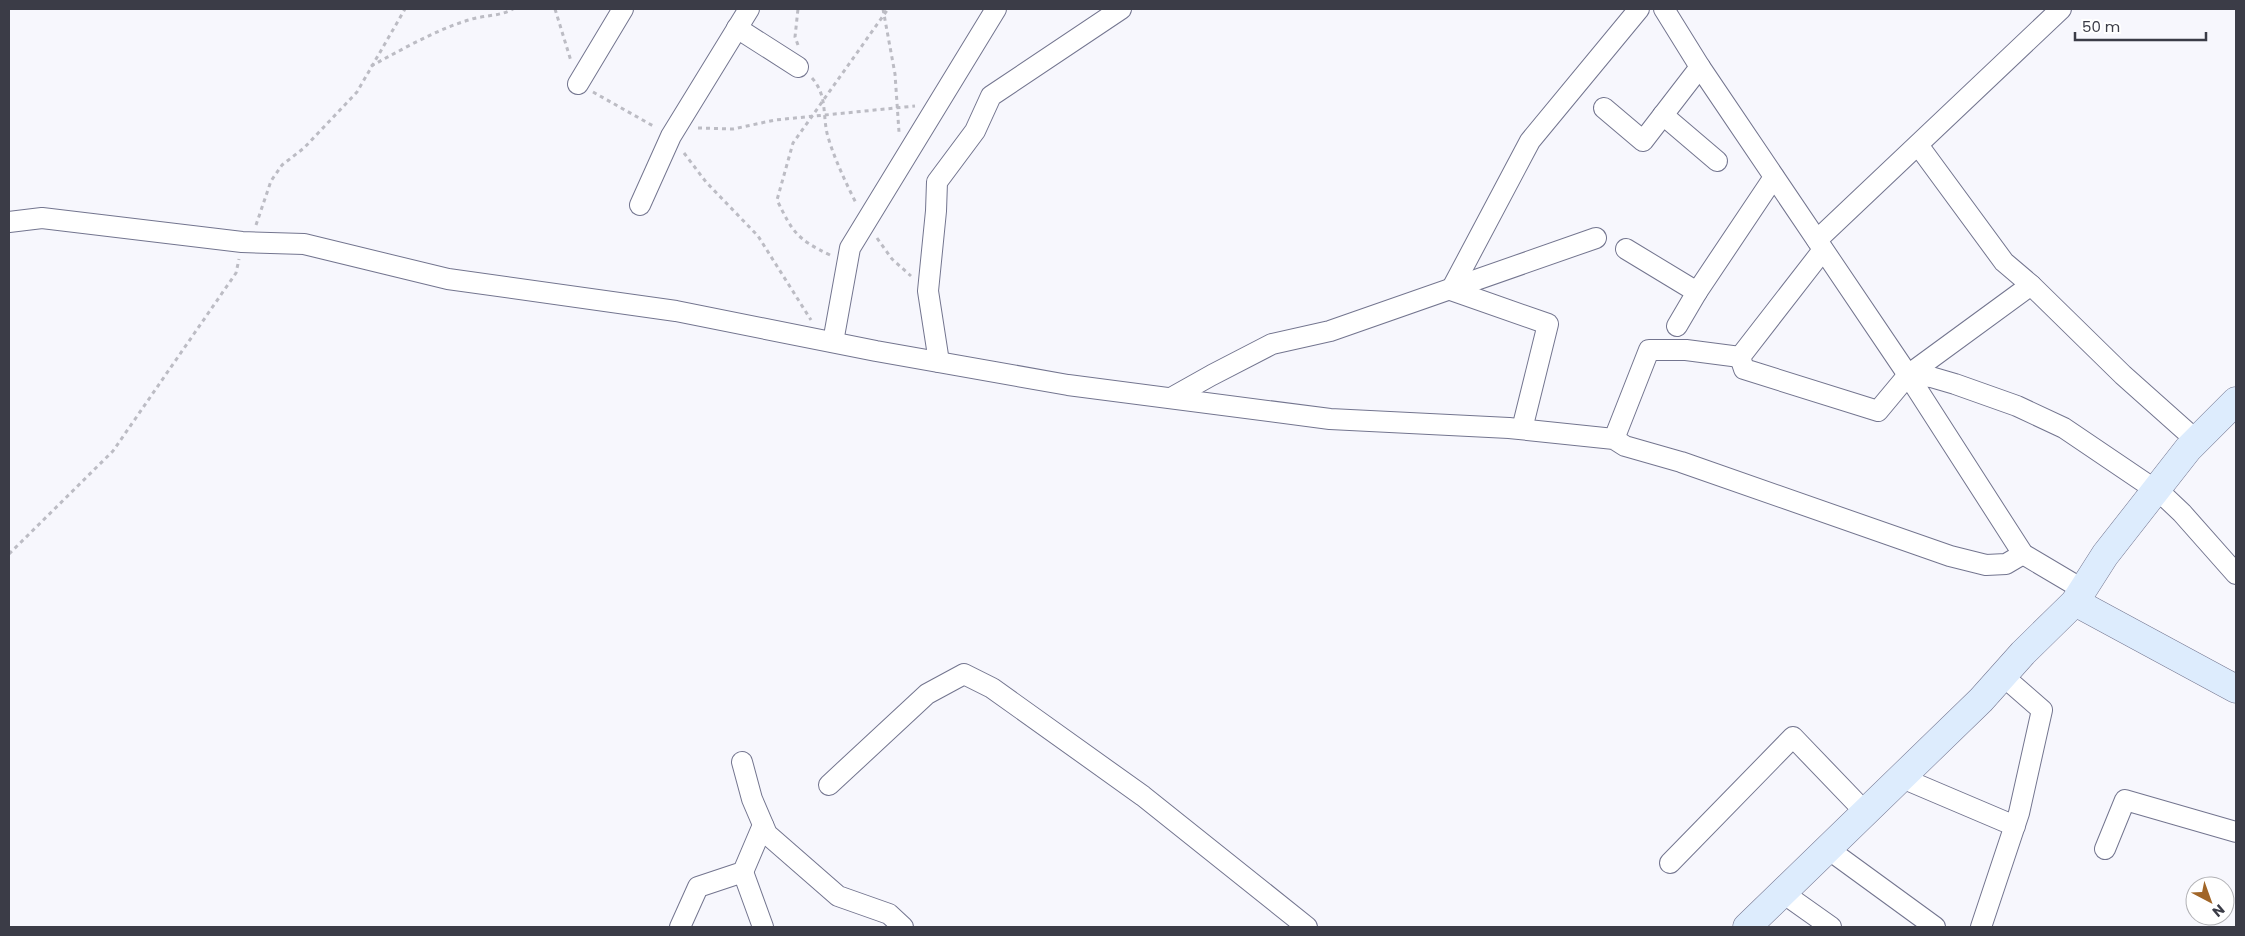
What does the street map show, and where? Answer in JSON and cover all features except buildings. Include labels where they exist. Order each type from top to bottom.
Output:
[{"type":"main road","points":[[1747,927],[1981,700],[2078,596],[2105,555],[2156,490],[2197,441],[2236,401]]},
{"type":"main road","points":[[2078,596],[2236,689]]},
{"type":"street","points":[[578,84],[623,9]]},
{"type":"street","points":[[640,205],[674,132],[749,9]]},
{"type":"street","points":[[833,342],[850,248],[996,9]]},
{"type":"street","points":[[939,362],[928,291],[937,182],[975,131],[991,96],[1121,9]]},
{"type":"street","points":[[1451,290],[1530,141],[1639,9]]},
{"type":"street","points":[[1664,9],[1700,67],[1908,375],[2023,554],[2078,596]]},
{"type":"street","points":[[1740,357],[1820,245],[1918,145],[2061,9]]},
{"type":"street","points":[[737,28],[803,65]]},
{"type":"street","points":[[1604,108],[1642,141],[1700,67]]},
{"type":"street","points":[[1663,115],[1717,161]]},
{"type":"street","points":[[1918,145],[2004,262],[2031,285],[2123,375],[2197,441]]},
{"type":"street","points":[[1677,326],[1697,292],[1774,177]]},
{"type":"street","points":[[9,222],[42,218],[246,242],[304,244],[448,279],[676,311],[810,338],[1068,385],[1330,419],[1522,429],[1614,439],[1625,446],[1681,462],[1950,556],[1986,564],[2006,564],[2023,554]]},
{"type":"street","points":[[1171,398],[1212,374],[1272,344],[1330,331],[1596,238]]},
{"type":"street","points":[[1626,249],[1697,292]]},
{"type":"street","points":[[1740,357],[1744,369],[1878,411],[1908,375],[2031,285]]},
{"type":"street","points":[[1451,290],[1548,324],[1522,429]]},
{"type":"street","points":[[1614,439],[1649,350],[1686,350],[1740,357]]},
{"type":"street","points":[[1908,375],[1931,377],[2017,406],[2064,428],[2156,490],[2182,513],[2236,574]]},
{"type":"street","points":[[829,785],[926,694],[964,674],[992,688],[1143,796],[1307,927]]},
{"type":"street","points":[[1981,927],[2014,826],[2042,710],[2003,676]]},
{"type":"street","points":[[1670,863],[1793,738],[1866,813]]},
{"type":"street","points":[[742,762],[752,799],[767,834],[838,896],[889,914],[903,927]]},
{"type":"street","points":[[1902,778],[2014,826]]},
{"type":"street","points":[[2105,849],[2125,800],[2236,832]]},
{"type":"street","points":[[763,825],[743,872],[763,927]]},
{"type":"street","points":[[1828,849],[1935,927]]},
{"type":"street","points":[[680,927],[698,887],[743,872]]},
{"type":"street","points":[[1783,893],[1831,927]]},
{"type":"path","points":[[9,554],[113,450],[236,273],[246,242],[271,181],[282,165],[304,148],[357,92],[405,9]]},
{"type":"path","points":[[371,66],[425,38],[472,19],[507,13],[513,9]]},
{"type":"path","points":[[798,9],[795,38],[803,65],[821,88],[828,135],[837,163],[866,223],[892,258],[928,291]]},
{"type":"path","points":[[883,9],[894,74],[903,162]]},
{"type":"path","points":[[847,264],[807,244],[792,231],[777,200],[793,143],[888,9]]},
{"type":"path","points":[[810,338],[811,318],[758,236],[706,182],[674,132],[734,128],[775,120],[939,103]]}]
